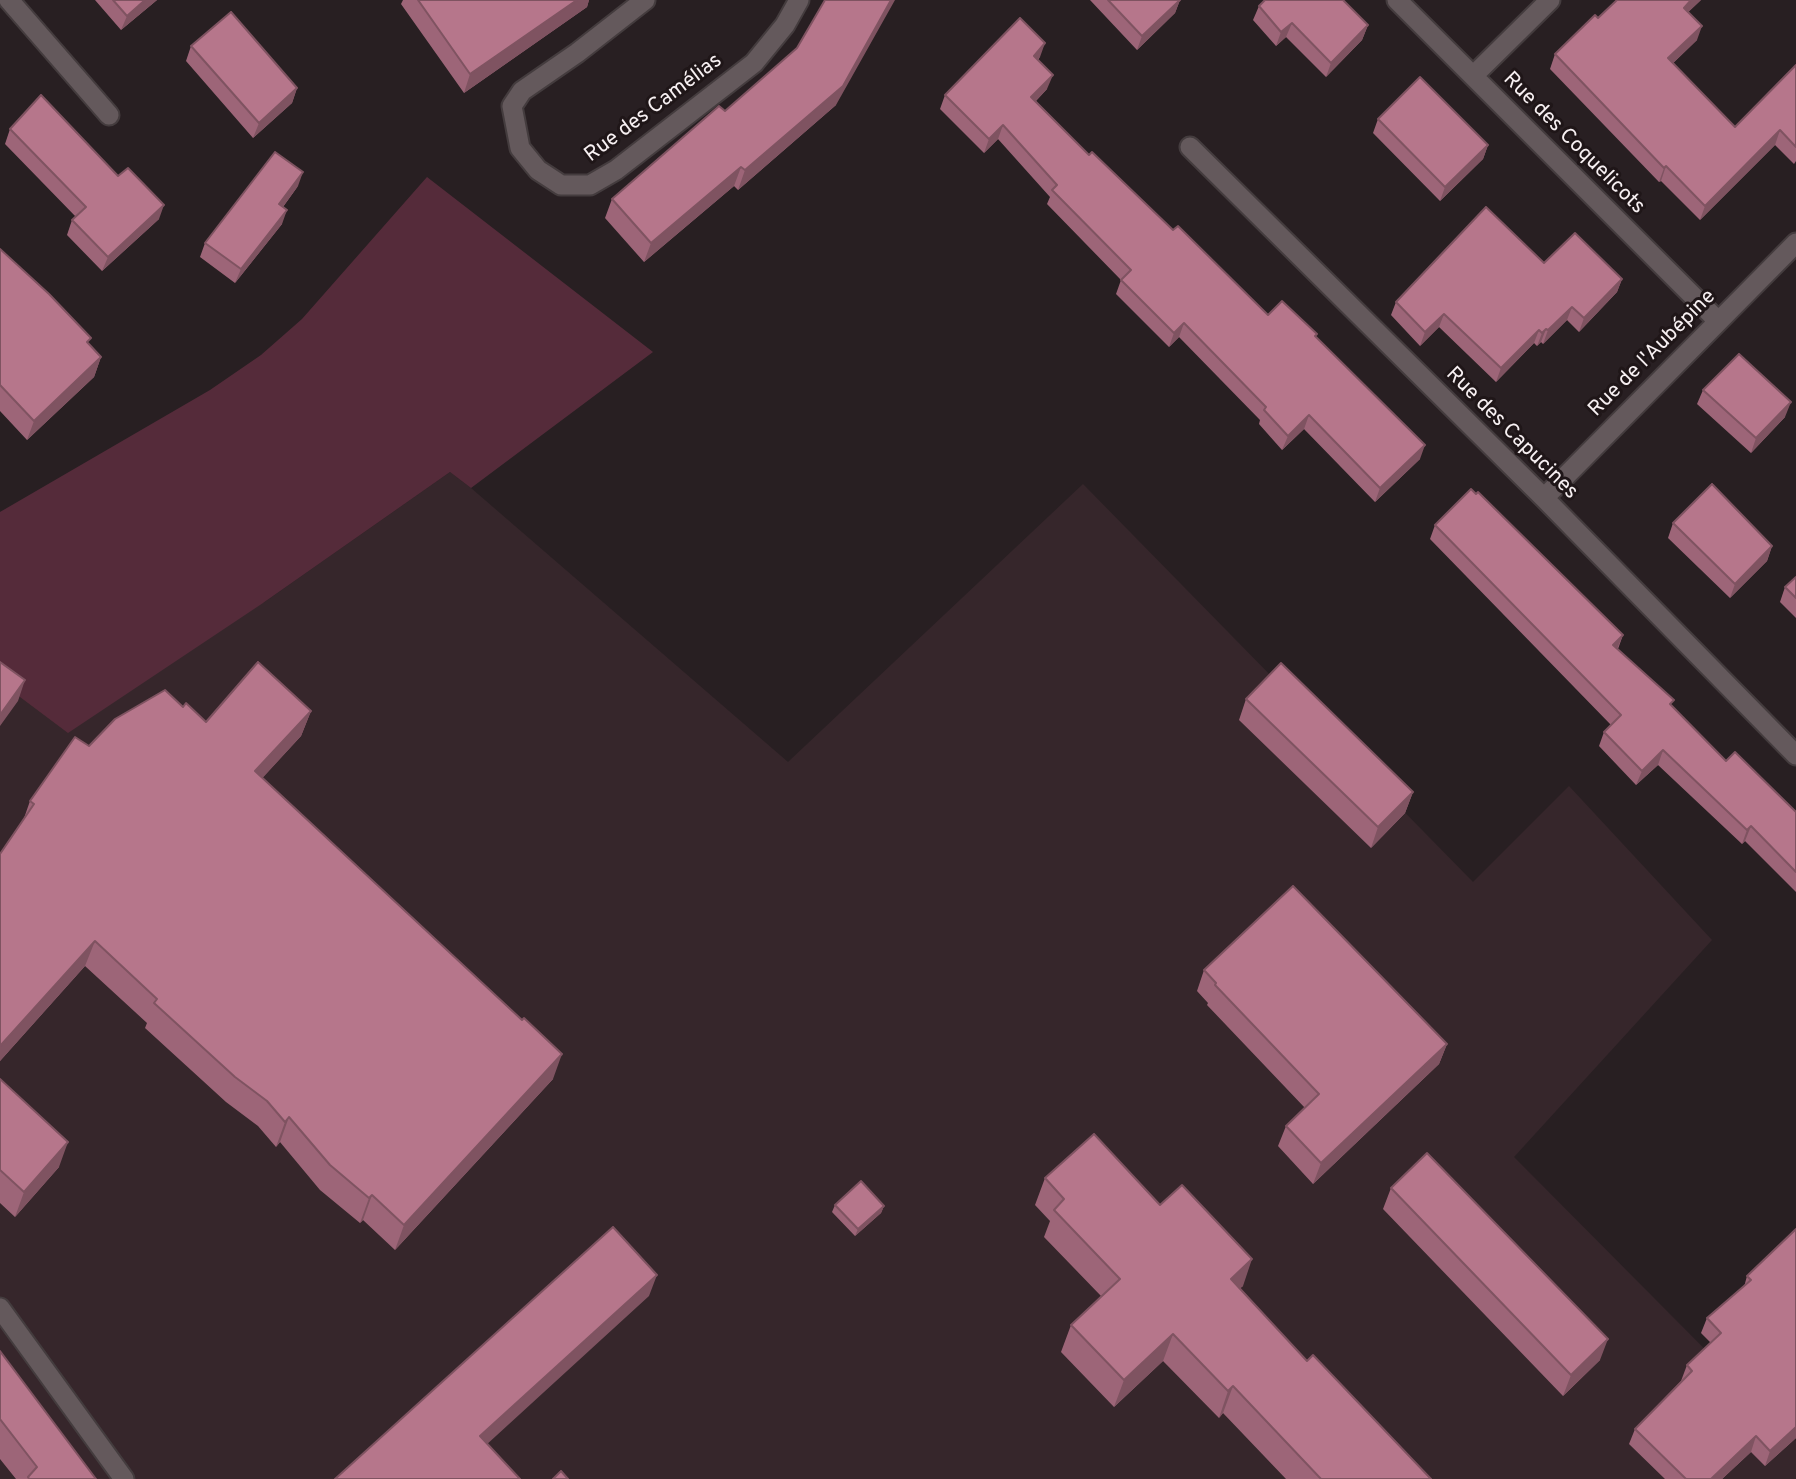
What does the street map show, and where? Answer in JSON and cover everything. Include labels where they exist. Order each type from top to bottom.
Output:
[{"type":"street","points":[[9,0],[109,115]]},
{"type":"street","name":"Rue des Camélias","points":[[645,0],[577,53],[522,91],[512,106],[520,148],[538,170],[561,185],[590,185],[616,170],[754,62],[785,25],[799,0]]},
{"type":"street","name":"Rue des Coquelicots","points":[[1397,0],[1717,321]]},
{"type":"street","points":[[1473,76],[1550,0]]},
{"type":"street","name":"Rue des Capucines","points":[[1190,147],[1544,498],[1796,755]]},
{"type":"street","name":"Rue de l'Aubépine","points":[[1544,498],[1796,243]]},
{"type":"street","points":[[0,1308],[124,1479]]},
{"type":"shaded area","points":[[427,177],[653,352],[471,488],[450,472],[263,603],[68,733],[0,682],[0,512],[210,390],[261,355],[302,319]]},
{"type":"shaded area","points":[[450,472],[788,762],[1083,484],[1473,882],[1569,786],[1712,940],[1514,1157],[1796,1441],[1796,1479],[0,1479],[0,512],[15,505],[263,603]]},
{"type":"building","points":[[113,0],[145,0],[127,16]]},
{"type":"building","points":[[418,0],[577,0],[470,74]]},
{"type":"building","points":[[825,0],[891,0],[843,86],[745,170],[741,167],[651,243],[612,199],[719,106],[725,111],[797,48]]},
{"type":"building","points":[[1108,0],[1180,0],[1142,36]]},
{"type":"building","points":[[1265,0],[1343,0],[1368,25],[1331,63],[1292,23],[1281,32],[1259,6]]},
{"type":"building","points":[[1617,0],[1691,0],[1684,8],[1702,26],[1668,58],[1735,127],[1796,65],[1796,147],[1780,130],[1705,206],[1666,166],[1664,168],[1555,54],[1595,15],[1598,18]]},
{"type":"building","points":[[231,12],[297,88],[259,123],[191,46]]},
{"type":"building","points":[[1020,18],[1045,43],[1034,56],[1053,75],[1031,97],[1089,155],[1092,152],[1173,230],[1178,226],[1268,315],[1282,301],[1425,445],[1380,488],[1309,415],[1288,436],[1264,410],[1266,407],[1184,323],[1174,333],[1121,280],[1131,270],[1052,190],[1057,185],[1003,125],[989,139],[945,95]]},
{"type":"building","points":[[1420,77],[1488,145],[1445,187],[1378,119]]},
{"type":"building","points":[[41,95],[118,176],[128,168],[164,205],[108,257],[72,220],[86,207],[10,129]]},
{"type":"building","points":[[275,152],[303,172],[279,204],[287,210],[241,269],[205,243]]},
{"type":"building","points":[[1486,207],[1544,263],[1575,233],[1622,279],[1584,318],[1572,307],[1548,330],[1542,333],[1539,330],[1501,368],[1444,314],[1425,332],[1396,302]]},
{"type":"building","points":[[0,249],[91,338],[87,342],[101,357],[34,421],[0,385]]},
{"type":"building","points":[[1739,354],[1791,402],[1756,438],[1703,390]]},
{"type":"building","points":[[1712,484],[1772,546],[1735,584],[1673,523]]},
{"type":"building","points":[[1471,489],[1476,494],[1478,492],[1623,635],[1613,645],[1674,700],[1670,704],[1726,761],[1735,752],[1796,812],[1796,872],[1751,826],[1747,830],[1663,750],[1642,771],[1604,732],[1621,715],[1435,525]]},
{"type":"building","points":[[1796,577],[1796,598],[1785,587]]},
{"type":"building","points":[[0,662],[25,680],[0,715]]},
{"type":"building","points":[[258,662],[311,711],[255,771],[522,1020],[524,1018],[562,1054],[404,1225],[372,1195],[369,1198],[330,1165],[289,1117],[285,1122],[267,1101],[235,1077],[154,1003],[157,999],[95,941],[0,1046],[0,854],[34,804],[30,801],[75,737],[89,746],[115,719],[165,690],[183,707],[186,703],[206,722]]},
{"type":"building","points":[[1281,663],[1413,792],[1378,827],[1246,699]]},
{"type":"building","points":[[1293,886],[1447,1044],[1321,1163],[1286,1126],[1319,1094],[1215,985],[1204,970]]},
{"type":"building","points":[[0,1079],[68,1142],[24,1192],[0,1170]]},
{"type":"building","points":[[1094,1134],[1160,1205],[1182,1185],[1252,1259],[1231,1279],[1307,1361],[1313,1355],[1431,1479],[1321,1479],[1233,1386],[1228,1391],[1173,1334],[1124,1380],[1071,1325],[1120,1279],[1054,1210],[1064,1199],[1045,1178]]},
{"type":"building","points":[[1427,1153],[1608,1339],[1571,1375],[1391,1188]]},
{"type":"building","points":[[861,1181],[884,1206],[858,1229],[835,1205]]},
{"type":"building","points":[[613,1227],[657,1275],[480,1436],[520,1479],[335,1479]]},
{"type":"building","points":[[1796,1229],[1796,1427],[1770,1451],[1756,1436],[1711,1479],[1686,1479],[1635,1429],[1692,1371],[1687,1365],[1721,1333],[1707,1318],[1751,1280],[1747,1276]]},
{"type":"building","points":[[0,1351],[96,1479],[29,1479],[37,1467],[0,1419]]},
{"type":"building","points":[[561,1471],[568,1479],[553,1479]]}]
